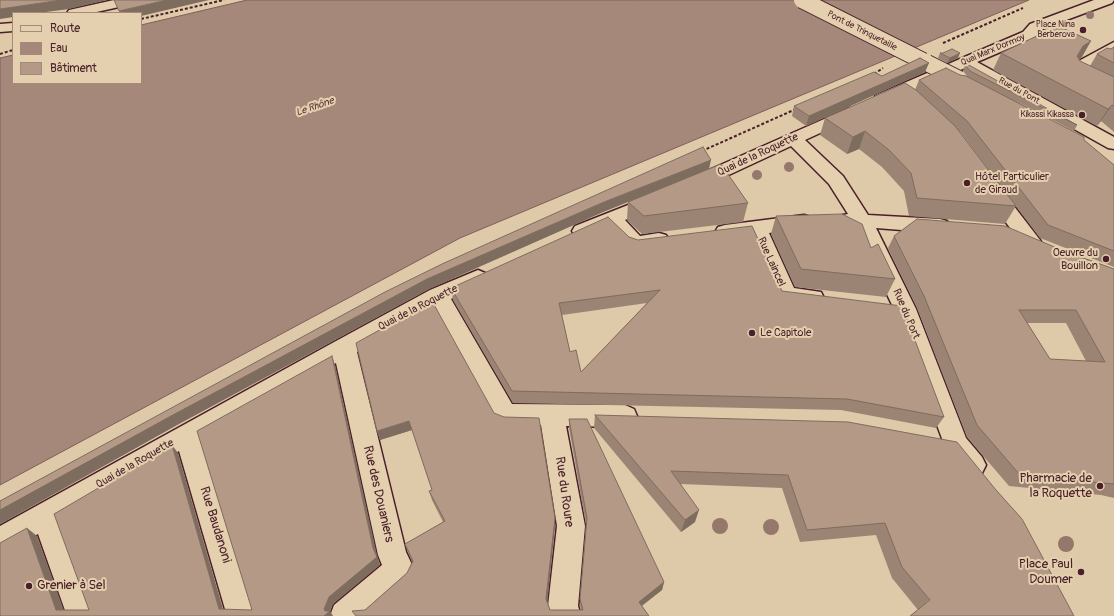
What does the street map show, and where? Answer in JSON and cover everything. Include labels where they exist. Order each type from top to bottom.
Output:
[{"type":"street","points":[[78,12],[132,0]]},
{"type":"street","name":"Pont de Trinquetaille","points":[[802,0],[959,79]]},
{"type":"street","name":"Quai Marx Dormoy","points":[[899,90],[1028,35],[1034,31],[1035,27],[1107,0]]},
{"type":"street","points":[[1035,27],[1054,36]]},
{"type":"street","points":[[1114,46],[1080,66],[1078,73],[1114,93]]},
{"type":"street","points":[[1079,47],[1098,56]]},
{"type":"street","name":"Rue du Pont","points":[[966,62],[1114,144]]},
{"type":"street","points":[[899,90],[916,103]]},
{"type":"street","name":"Quai de la Roquette","points":[[565,239],[610,218],[677,191],[794,139],[899,90]]},
{"type":"street","name":"Rue du Port","points":[[794,139],[836,180],[862,220],[905,309],[956,444]]},
{"type":"street","points":[[985,181],[1040,248],[1001,231]]},
{"type":"street","points":[[610,218],[636,243],[674,238]]},
{"type":"street","points":[[704,235],[826,221],[862,220],[959,228]]},
{"type":"street","name":"Rue Laincel","points":[[757,229],[786,295],[834,300]]},
{"type":"street","name":"Quai de la Roquette","points":[[0,541],[187,434],[344,347],[438,296],[493,271]]},
{"type":"street","points":[[438,296],[506,414],[649,417]]},
{"type":"street","points":[[881,306],[905,309]]},
{"type":"street","name":"Rue des Douaniers","points":[[344,347],[392,555],[399,569],[345,616]]},
{"type":"street","name":"Rue du Roure","points":[[552,415],[571,526],[563,606],[566,616]]},
{"type":"street","name":"Rue Baudanoni","points":[[187,434],[242,616]]},
{"type":"street","points":[[930,438],[956,444],[990,487]]},
{"type":"street","points":[[45,515],[82,616]]},
{"type":"path","points":[[142,19],[224,0]]},
{"type":"path","points":[[946,42],[1028,6]]},
{"type":"path","points":[[959,37],[963,39]]},
{"type":"path","points":[[0,54],[12,50]]},
{"type":"path","points":[[875,77],[871,75],[884,68]]},
{"type":"path","points":[[698,152],[799,108]]},
{"type":"water","name":"Le Rhône","points":[[247,0],[1029,0],[460,238],[0,485],[0,58],[12,55],[12,84],[142,84],[142,25]]},
{"type":"building","points":[[0,0],[62,0],[0,9]]},
{"type":"building","points":[[114,0],[167,0],[119,11]]},
{"type":"building","points":[[1058,26],[1091,41],[1083,46],[1077,56],[1080,61],[1114,77],[1114,106],[1112,105],[1108,109],[1001,53]]},
{"type":"building","points":[[1114,47],[1114,63],[1097,54],[1107,48],[1111,49]]},
{"type":"building","points":[[952,49],[960,53],[950,58],[940,53],[943,53]]},
{"type":"building","points":[[920,58],[929,63],[809,116],[794,106],[874,72],[882,76]]},
{"type":"building","points":[[967,64],[1077,125],[970,71],[965,65]]},
{"type":"building","points":[[946,68],[960,75],[966,76],[1084,137],[1084,140],[1114,165],[1114,251],[1048,225],[967,121],[919,80]]},
{"type":"building","points":[[905,83],[916,90],[955,126],[1016,206],[917,198],[911,173],[889,150],[865,131],[853,137],[825,118]]},
{"type":"building","points":[[703,147],[711,160],[604,202],[427,279],[171,416],[0,510],[0,501],[385,292],[442,264]]},
{"type":"building","points":[[721,164],[748,203],[644,216],[628,202]]},
{"type":"building","points":[[842,214],[862,224],[871,248],[878,244],[895,279],[801,269],[776,216]]},
{"type":"building","points":[[608,217],[629,237],[638,240],[752,226],[782,291],[902,306],[944,417],[847,399],[512,391],[451,288]],"holes":[[[660,290],[581,372],[576,350],[570,352],[559,303]]]},
{"type":"building","points":[[917,219],[1005,226],[1064,251],[1114,269],[1114,484],[1020,475],[977,425],[924,296],[894,236]],"holes":[[[1019,310],[1076,310],[1105,362],[1050,359]]]},
{"type":"building","points":[[432,301],[494,413],[504,417],[539,418],[555,518],[546,599],[550,610],[583,610],[580,599],[587,518],[569,419],[587,419],[664,582],[639,602],[649,616],[356,616],[352,611],[365,610],[407,573],[413,561],[405,544],[445,521],[429,491],[432,490],[409,421],[377,431],[356,343]]},
{"type":"building","points":[[332,356],[373,548],[377,557],[329,597],[324,609],[325,611],[330,611],[324,616],[0,616],[0,543],[27,528],[56,610],[89,610],[54,514],[172,445],[219,609],[252,610],[197,431]]},
{"type":"building","points":[[595,415],[848,422],[957,442],[1022,519],[1074,616],[910,616],[930,600],[902,567],[885,523],[807,530],[788,475],[671,471],[699,510],[685,520]]},
{"type":"place","name":"Place Nina Berberova","points":[[1083,30]]},
{"type":"place","name":"Kikassi Kikassa","points":[[1082,115]]},
{"type":"place","name":"Hôtel Particulier de Giraud","points":[[967,183]]},
{"type":"place","name":"Oeuvre du Bouillon","points":[[1106,259]]},
{"type":"place","name":"Le Capitole","points":[[752,333]]},
{"type":"place","name":"Pharmacie de la Roquette","points":[[1100,486]]},
{"type":"place","name":"Place Paul Doumer","points":[[1081,572]]},
{"type":"place","name":"Grenier à Sel","points":[[29,586]]}]
